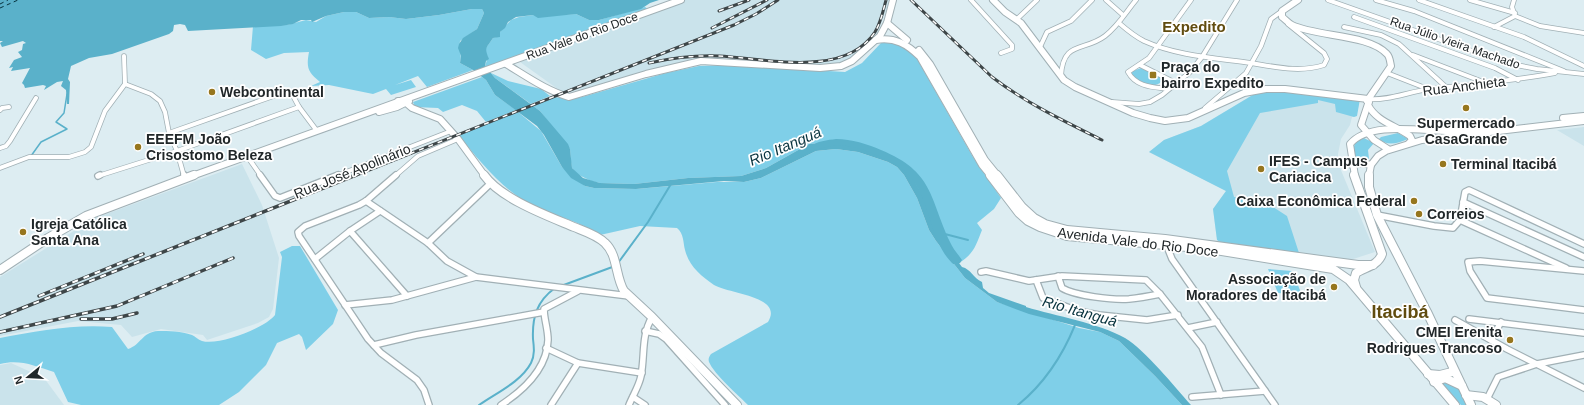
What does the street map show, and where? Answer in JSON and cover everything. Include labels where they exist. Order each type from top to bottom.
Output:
[{"type":"street","name":"Rua Vale do Rio Doce","points":[[422,92],[506,64],[681,0]]},
{"type":"street","points":[[506,64],[532,80],[561,95],[569,97],[667,68],[701,61],[820,68],[837,67],[849,63],[878,38],[886,25],[894,0]]},
{"type":"street","points":[[971,0],[1012,45],[1012,49],[1001,53]]},
{"type":"street","points":[[994,0],[1004,12],[1017,19],[1040,47],[1061,77],[1075,86],[1133,113],[1158,120],[1180,120],[1200,113],[1244,93],[1266,89],[1285,89],[1352,96],[1368,101]]},
{"type":"street","points":[[1017,19],[1037,0]]},
{"type":"street","points":[[1040,47],[1047,32],[1071,21],[1092,0]]},
{"type":"street","points":[[1106,0],[1123,15]]},
{"type":"street","points":[[1061,77],[1061,62],[1066,54],[1104,37],[1119,23],[1123,15],[1136,0]]},
{"type":"street","points":[[1168,89],[1144,85],[1133,80],[1128,72],[1149,58],[1191,0]]},
{"type":"street","points":[[1109,101],[1123,104],[1144,104],[1154,100],[1190,72],[1202,57],[1237,0]]},
{"type":"street","points":[[1200,113],[1246,73],[1250,63],[1261,46],[1271,19],[1298,0]]},
{"type":"street","name":"Rua Júlio Vieira Machado","points":[[1328,0],[1506,63],[1560,72],[1584,74]]},
{"type":"street","points":[[1376,0],[1414,11],[1572,73]]},
{"type":"street","points":[[1419,0],[1546,47],[1584,66]]},
{"type":"street","points":[[1470,0],[1515,15],[1527,23],[1549,29],[1584,33]]},
{"type":"street","points":[[1514,0],[1512,7],[1515,15]]},
{"type":"street","points":[[1119,23],[1125,30],[1134,36],[1158,45],[1202,57],[1297,69],[1314,68],[1324,65],[1327,59],[1324,53],[1294,30],[1282,17],[1282,11]]},
{"type":"street","points":[[1494,27],[1515,15]]},
{"type":"street","points":[[1354,17],[1495,68],[1518,80]]},
{"type":"street","points":[[1371,33],[1381,27],[1384,20]]},
{"type":"street","points":[[1287,22],[1304,29],[1354,39],[1375,46],[1391,59],[1391,66],[1368,101],[1355,138],[1350,144],[1352,165],[1360,198],[1381,250],[1380,259],[1373,265],[1356,273],[1354,280],[1356,288]]},
{"type":"street","points":[[886,25],[907,40]]},
{"type":"street","name":"Avenida Vale do Rio Doce","points":[[886,25],[898,40],[907,45],[920,57],[982,165],[1019,213],[1028,220],[1046,230],[1068,236],[1166,242],[1327,267],[1339,272],[1356,288],[1431,378],[1456,405]]},
{"type":"street","points":[[1344,27],[1371,33],[1403,46],[1446,87]]},
{"type":"street","name":"Avenida Vale do Rio Doce","points":[[878,38],[893,35],[907,40],[927,60],[985,160],[1022,207],[1029,214],[1045,224],[1067,230],[1358,265],[1373,265]]},
{"type":"street","points":[[878,38],[898,40]]},
{"type":"street","points":[[1411,54],[1486,83]]},
{"type":"street","points":[[0,168],[29,157],[69,157],[85,152],[91,147],[104,111],[125,84],[124,56]]},
{"type":"street","points":[[1495,68],[1506,63]]},
{"type":"street","points":[[1140,65],[1176,83]]},
{"type":"street","name":"Rua Anchieta","points":[[1368,101],[1382,100],[1429,89],[1518,80],[1560,72]]},
{"type":"street","points":[[1387,73],[1429,89]]},
{"type":"street","points":[[125,84],[151,94],[160,101],[165,112],[169,133],[177,151],[185,179]]},
{"type":"street","points":[[169,133],[285,92],[292,94],[299,107],[317,131]]},
{"type":"street","points":[[392,106],[398,101],[422,92]]},
{"type":"street","points":[[0,270],[84,216],[352,118],[406,103],[422,92]]},
{"type":"street","points":[[0,148],[6,146],[10,141],[36,98]]},
{"type":"street","points":[[398,101],[406,103],[408,106],[440,119],[458,139],[491,184],[523,205],[590,234],[605,243],[615,261],[621,286],[629,296],[652,317],[737,405]]},
{"type":"street","points":[[1368,101],[1370,111],[1378,119],[1396,130],[1411,136],[1412,140],[1409,143]]},
{"type":"street","points":[[392,106],[421,112]]},
{"type":"street","points":[[0,110],[2,108],[9,107]]},
{"type":"street","points":[[98,176],[177,151],[299,107]]},
{"type":"street","points":[[1355,138],[1368,132],[1396,130],[1453,131],[1584,116]]},
{"type":"street","points":[[1362,121],[1378,119]]},
{"type":"street","points":[[1362,121],[1374,140],[1388,150]]},
{"type":"street","points":[[1471,405],[1427,312],[1377,215],[1369,187],[1369,173],[1371,165],[1378,156],[1388,150],[1422,140],[1584,121]]},
{"type":"street","points":[[1374,140],[1378,135],[1396,130]]},
{"type":"street","name":"Rua José Apolinário","points":[[247,156],[275,196],[280,198],[451,131]]},
{"type":"street","points":[[429,405],[424,390],[417,380],[381,353],[368,339],[299,236],[298,232],[301,228],[366,201],[418,156],[458,139]]},
{"type":"street","points":[[1352,165],[1362,163],[1371,165]]},
{"type":"street","points":[[428,243],[491,184]]},
{"type":"street","points":[[1377,215],[1453,228],[1460,220],[1465,192],[1469,190],[1584,244]]},
{"type":"street","points":[[366,201],[428,243],[446,261],[476,277],[629,296]]},
{"type":"street","points":[[1463,202],[1584,257]]},
{"type":"street","points":[[315,259],[350,231],[380,211]]},
{"type":"street","points":[[1460,220],[1571,270]]},
{"type":"street","points":[[350,231],[407,296]]},
{"type":"street","points":[[1166,242],[1170,256],[1275,405]]},
{"type":"street","points":[[1584,271],[1480,261],[1468,262],[1470,271],[1487,298],[1584,310]]},
{"type":"street","points":[[981,272],[1026,280],[1036,280],[1058,276],[1146,280],[1178,315],[1205,351],[1221,395]]},
{"type":"street","points":[[1058,276],[1062,288],[1069,292],[1129,299],[1160,294]]},
{"type":"street","points":[[345,305],[386,301],[476,277]]},
{"type":"street","points":[[1036,280],[1043,298],[1086,313],[1141,320],[1178,315]]},
{"type":"street","points":[[501,405],[518,393],[532,379],[541,364],[548,340],[544,312],[548,306],[578,290]]},
{"type":"street","points":[[374,345],[416,335],[544,312]]},
{"type":"street","points":[[629,405],[639,384],[642,373],[645,331],[652,317]]},
{"type":"street","points":[[1469,319],[1584,333]]},
{"type":"street","points":[[1455,320],[1584,388]]},
{"type":"street","points":[[1188,328],[1217,322]]},
{"type":"street","points":[[1491,340],[1501,322]]},
{"type":"street","points":[[645,331],[659,334],[666,340],[725,405]]},
{"type":"street","points":[[546,348],[578,363],[642,373]]},
{"type":"street","points":[[1487,399],[1498,377],[1537,364],[1584,355]]},
{"type":"street","points":[[551,405],[578,363]]},
{"type":"street","points":[[1431,378],[1452,372],[1454,369]]},
{"type":"street","points":[[1431,378],[1445,378],[1462,386]]},
{"type":"street","points":[[1192,397],[1265,391]]},
{"type":"street","points":[[1466,395],[1487,399],[1496,405]]},
{"type":"street","points":[[633,397],[646,405]]},
{"type":"shaded area","points":[[0,0],[659,0],[650,3],[641,9],[599,20],[589,20],[576,14],[538,18],[533,15],[516,17],[508,22],[505,28],[500,32],[500,37],[493,38],[486,48],[489,59],[486,61],[485,66],[495,78],[540,111],[568,144],[572,168],[583,178],[600,183],[634,184],[688,178],[741,176],[766,168],[809,144],[833,142],[863,146],[892,157],[911,175],[938,223],[943,242],[962,267],[982,282],[983,288],[989,293],[1026,307],[1102,328],[1125,338],[1142,351],[1191,405],[1182,405],[1119,341],[1100,332],[1029,314],[997,302],[965,278],[929,230],[917,198],[904,175],[897,167],[888,162],[858,152],[836,149],[816,151],[761,178],[744,182],[724,181],[636,189],[594,188],[585,186],[571,178],[562,167],[544,135],[537,126],[495,95],[486,80],[473,70],[460,63],[461,56],[458,48],[459,44],[463,38],[477,29],[484,13],[482,9],[472,9],[406,19],[389,17],[369,18],[356,12],[344,12],[326,16],[312,22],[311,20],[301,20],[293,24],[281,26],[188,31],[185,25],[174,25],[173,31],[169,34],[112,54],[89,58],[71,66],[68,79],[70,82],[69,104],[67,104],[66,90],[61,86],[63,81],[57,82],[44,90],[46,86],[43,85],[25,88],[22,83],[30,68],[11,71],[13,67],[9,68],[14,60],[22,57],[18,52],[22,50],[23,44],[26,43],[23,41],[2,47],[0,43],[3,41],[0,41]]},
{"type":"shaded area","points":[[685,0],[890,0],[877,35],[850,59],[843,63],[829,65],[722,58],[701,59],[668,66],[568,93],[562,92],[520,62],[523,59]]},
{"type":"shaded area","points":[[645,7],[648,9],[487,67],[485,66],[488,57],[486,54],[486,48],[493,38],[500,36],[500,32],[511,20],[519,17],[533,15],[545,17],[576,14],[589,20],[599,20]]},
{"type":"shaded area","points":[[472,9],[482,9],[484,13],[477,29],[460,41],[460,63],[473,70],[427,87],[418,76],[395,85],[411,80],[416,87],[391,95],[386,89],[373,94],[329,85],[311,86],[320,82],[310,72],[308,66],[309,52],[284,53],[266,59],[251,50],[253,26],[287,25],[306,20],[316,22],[326,16],[344,12],[356,12],[369,18],[389,17],[406,19]]},
{"type":"shaded area","points":[[892,41],[909,50],[916,57],[973,157],[1001,198],[994,209],[977,223],[982,230],[976,245],[971,253],[959,263],[943,242],[938,223],[892,157],[864,146],[833,142],[809,144],[766,168],[741,176],[688,178],[634,184],[600,183],[591,181],[577,174],[572,168],[570,149],[540,111],[533,106],[554,97],[568,99],[582,97],[666,73],[699,66],[731,65],[845,72],[862,63],[881,43]]},
{"type":"shaded area","points":[[1141,68],[1160,77],[1162,81],[1158,84],[1150,85],[1130,75],[1133,71]]},
{"type":"shaded area","points":[[491,73],[508,81],[541,89],[550,96],[531,104],[495,78]]},
{"type":"shaded area","points":[[482,77],[486,80],[495,95],[516,110],[486,122],[477,111],[462,105],[443,112],[438,108],[415,107],[413,102]]},
{"type":"shaded area","points":[[1270,90],[1360,99],[1357,116],[1354,117],[1336,112],[1335,104],[1318,100],[1318,103],[1260,113],[1227,171],[1234,197],[1262,200],[1287,216],[1299,253],[1220,242],[1217,240],[1213,209],[1226,191],[1149,152],[1164,140],[1201,126],[1256,93]]},
{"type":"shaded area","name":"IFES - Campus Cariacica","points":[[1256,93],[1360,99],[1356,116],[1352,117],[1350,125],[1341,139],[1338,163],[1375,252],[1350,260],[1220,242],[1217,240],[1213,209],[1226,191],[1149,152],[1164,140],[1201,126]]},
{"type":"shaded area","points":[[518,112],[541,131],[562,167],[585,186],[594,188],[636,189],[717,182],[744,182],[761,178],[816,151],[836,149],[858,152],[888,162],[897,167],[904,175],[917,198],[929,230],[965,278],[997,302],[1079,328],[1100,332],[1119,341],[1182,405],[748,405],[716,372],[709,362],[709,359],[711,354],[768,322],[771,313],[768,307],[762,301],[721,288],[705,278],[689,261],[682,235],[677,228],[640,226],[600,235],[575,222],[541,210],[511,192],[483,165],[458,135]]},
{"type":"shaded area","points":[[1584,127],[1584,146],[1557,130]]},
{"type":"shaded area","points":[[1398,133],[1408,139],[1389,144],[1379,139],[1381,137]]},
{"type":"shaded area","points":[[1364,138],[1374,143],[1368,150],[1369,159],[1354,158],[1354,145]]},
{"type":"shaded area","points":[[242,164],[262,205],[279,258],[273,309],[269,317],[258,323],[207,340],[203,335],[161,329],[132,337],[121,325],[78,321],[0,336],[0,277],[93,219]]},
{"type":"shaded area","points":[[292,246],[300,246],[338,310],[333,324],[306,350],[302,337],[299,334],[277,343],[266,365],[239,392],[219,405],[81,405],[68,402],[54,372],[21,363],[14,362],[0,364],[0,338],[56,329],[84,326],[112,327],[128,349],[136,345],[148,334],[158,331],[184,333],[210,342],[241,335],[262,325],[275,315],[282,257],[280,252]]},
{"type":"shaded area","points":[[1268,269],[1292,271],[1302,295],[1278,293]]},
{"type":"shaded area","points":[[11,363],[44,378],[64,405],[0,405],[0,365]]},
{"type":"shaded area","points":[[1443,381],[1459,388],[1468,405],[1461,405],[1441,384]]},
{"type":"waterway","points":[[31,156],[41,142],[67,129],[56,122],[64,113],[67,94]]},
{"type":"waterway","name":"Rio Itanguá","points":[[816,147],[836,142],[850,143],[870,149],[906,167],[913,173],[924,191],[944,242],[956,260]]},
{"type":"waterway","points":[[618,263],[648,222],[671,184]]},
{"type":"waterway","points":[[941,233],[968,240]]},
{"type":"waterway","points":[[561,286],[615,266]]},
{"type":"waterway","points":[[479,405],[508,387],[527,370],[534,354],[533,324],[537,310],[544,298],[555,288]]},
{"type":"waterway","points":[[1018,405],[1028,397],[1052,369],[1075,325]]},
{"type":"ferry route","points":[[0,4],[8,0]]},
{"type":"ferry route","points":[[0,8],[18,0]]},
{"type":"railway","points":[[719,11],[749,0]]},
{"type":"railway","points":[[712,28],[767,0]]},
{"type":"railway","points":[[354,176],[734,25],[756,14],[778,0]]},
{"type":"railway","points":[[649,63],[692,56],[719,56],[780,62],[824,61],[844,56],[861,47],[875,32],[886,0]]},
{"type":"railway","points":[[911,0],[992,77],[1018,95],[1059,119],[1102,140]]},
{"type":"railway","points":[[0,317],[356,175]]},
{"type":"railway","points":[[39,296],[143,254]]},
{"type":"railway","points":[[0,332],[117,306],[233,258]]},
{"type":"railway","points":[[81,319],[112,319],[137,313]]},
{"type":"place","name":"Praça do bairro Expedito","points":[[1153,75]]},
{"type":"place","name":"Webcontinental","points":[[212,92]]},
{"type":"place","name":"Supermercado CasaGrande","points":[[1466,108]]},
{"type":"place","name":"EEEFM João Crisostomo Beleza","points":[[138,147]]},
{"type":"place","name":"Terminal Itacibá","points":[[1443,164]]},
{"type":"place","name":"IFES - Campus Cariacica","points":[[1261,169]]},
{"type":"place","name":"Caixa Econômica Federal","points":[[1414,201]]},
{"type":"place","name":"Correios","points":[[1419,214]]},
{"type":"place","name":"Igreja Católica Santa Ana","points":[[23,232]]},
{"type":"place","name":"Associação de Moradores de Itacibá","points":[[1334,287]]},
{"type":"place","name":"CMEI Erenita Rodrigues Trancoso","points":[[1510,340]]},
{"type":"district","name":"Expedito","points":[[1194,26]]},
{"type":"district","name":"Itacibá","points":[[1400,312]]}]
